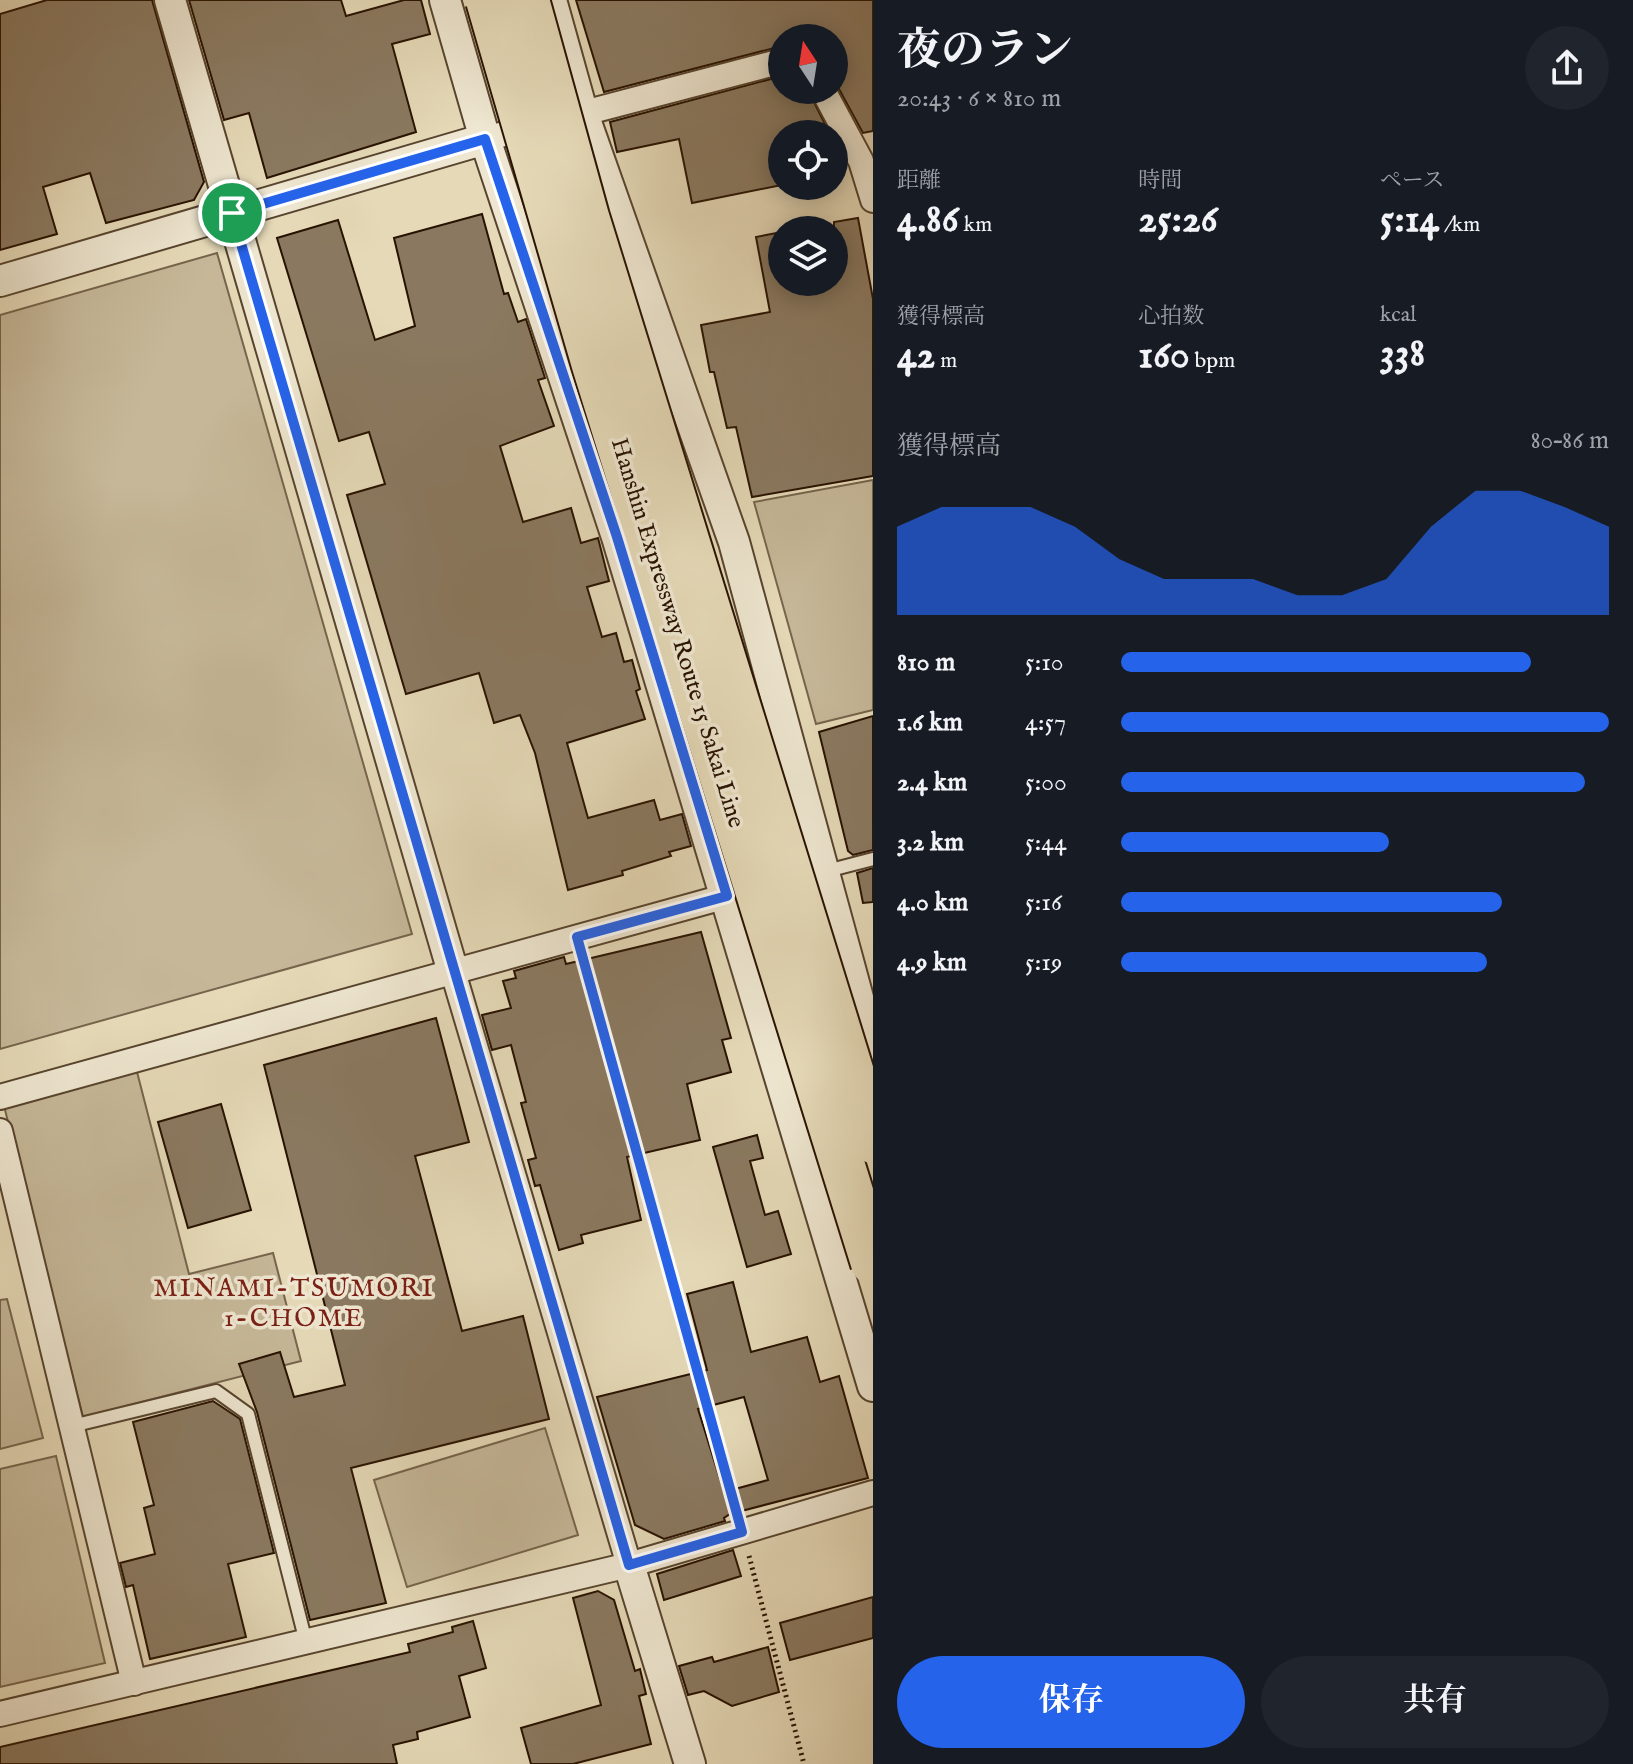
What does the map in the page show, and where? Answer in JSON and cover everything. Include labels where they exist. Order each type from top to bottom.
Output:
[{"type":"highway","name":"Hanshin Expressway Route 15 Sakai Line","points":[[488,0],[594,365],[873,1263]]},
{"type":"highway","name":"Hanshin Expressway Route 15 Sakai Line","points":[[527,0],[587,217],[873,1141]]},
{"type":"street","points":[[170,0],[453,972],[690,1764]]},
{"type":"street","points":[[445,0],[485,139],[617,537],[873,1386]]},
{"type":"street","points":[[551,0],[582,111],[734,542],[872,1043]]},
{"type":"street","points":[[0,281],[582,111],[768,64]]},
{"type":"street","points":[[833,104],[864,146],[873,200]]},
{"type":"street","points":[[0,1097],[727,896]]},
{"type":"street","points":[[0,1131],[134,1683]]},
{"type":"street","points":[[0,1714],[629,1565],[873,1493]]},
{"type":"lane","points":[[823,872],[873,859]]},
{"type":"lane","points":[[72,1426],[216,1391],[248,1414],[306,1642]]},
{"type":"path","points":[[577,937],[804,1764]]},
{"type":"shaded area","points":[[217,253],[412,934],[0,1049],[0,315]]},
{"type":"shaded area","points":[[873,480],[873,710],[816,724],[754,502]]},
{"type":"shaded area","points":[[136,1068],[189,1274],[273,1253],[301,1361],[83,1417],[3,1102]]},
{"type":"shaded area","points":[[7,1299],[43,1438],[0,1449],[0,1300]]},
{"type":"shaded area","points":[[545,1428],[578,1535],[407,1587],[374,1480]]},
{"type":"shaded area","points":[[56,1456],[105,1663],[0,1687],[0,1469]]},
{"type":"building","points":[[47,0],[152,0],[204,182],[194,200],[106,223],[90,173],[43,187],[57,234],[0,250],[0,14]]},
{"type":"building","points":[[189,0],[341,0],[346,16],[404,0],[421,0],[430,34],[392,44],[416,132],[267,178],[249,113],[224,120]]},
{"type":"building","points":[[576,0],[873,0],[873,131],[863,133],[847,104],[848,24],[768,24],[768,50],[604,92]]},
{"type":"building","points":[[768,80],[768,104],[815,104],[823,120],[768,120],[768,188],[692,203],[679,139],[617,152],[610,122]]},
{"type":"building","points":[[482,214],[504,294],[508,293],[518,322],[526,319],[545,378],[538,380],[554,426],[500,446],[523,522],[571,508],[581,543],[598,538],[609,581],[587,587],[602,637],[616,633],[624,662],[632,660],[640,689],[636,691],[645,719],[567,743],[588,818],[654,800],[660,820],[682,814],[691,846],[669,852],[671,856],[622,871],[623,875],[568,890],[535,753],[520,715],[494,723],[479,673],[406,694],[347,495],[385,484],[369,432],[339,441],[277,238],[338,220],[375,340],[415,326],[394,238]]},
{"type":"building","points":[[858,218],[873,299],[873,476],[752,497],[736,427],[727,428],[714,372],[710,372],[701,325],[770,312],[756,237],[768,235],[768,296],[848,296],[848,220]]},
{"type":"building","points":[[873,716],[873,850],[853,855],[848,851],[819,732]]},
{"type":"building","points":[[873,868],[873,902],[863,903],[857,873]]},
{"type":"building","points":[[701,932],[731,1038],[722,1040],[731,1072],[687,1084],[700,1140],[627,1157],[641,1220],[581,1235],[583,1243],[559,1250],[540,1185],[535,1186],[528,1160],[536,1158],[521,1103],[526,1102],[511,1045],[492,1050],[482,1015],[511,1008],[503,981],[516,978],[514,971],[564,957],[566,964]]},
{"type":"building","points":[[436,1018],[469,1142],[415,1156],[462,1331],[523,1316],[549,1419],[351,1468],[386,1603],[310,1620],[257,1412],[239,1364],[280,1352],[294,1397],[345,1385],[264,1065]]},
{"type":"building","points":[[221,1104],[251,1210],[188,1228],[158,1122]]},
{"type":"building","points":[[757,1135],[763,1158],[750,1161],[765,1215],[778,1211],[791,1254],[747,1267],[713,1147]]},
{"type":"building","points":[[733,1282],[751,1352],[807,1337],[820,1382],[839,1376],[868,1478],[730,1514],[724,1518],[725,1521],[664,1539],[635,1525],[597,1397],[707,1370],[687,1294]],"holes":[[[744,1397],[768,1480],[724,1492],[698,1409]]]},
{"type":"building","points":[[213,1401],[240,1419],[274,1553],[228,1564],[246,1637],[150,1659],[133,1585],[126,1587],[120,1563],[155,1554],[144,1508],[154,1505],[133,1422]]},
{"type":"building","points":[[733,1550],[741,1576],[664,1600],[657,1574]]},
{"type":"building","points":[[598,1591],[614,1600],[635,1671],[640,1669],[646,1694],[639,1696],[651,1744],[573,1764],[531,1764],[521,1728],[601,1705],[573,1598]]},
{"type":"building","points":[[873,1597],[873,1638],[790,1660],[780,1623]]},
{"type":"building","points":[[473,1621],[486,1668],[459,1676],[470,1717],[417,1732],[418,1739],[393,1745],[397,1764],[0,1764],[0,1747],[410,1652],[408,1644],[453,1632],[452,1627]]},
{"type":"building","points":[[768,1647],[779,1692],[732,1706],[704,1691],[688,1695],[679,1666],[712,1657],[714,1662]]},
{"type":"district","name":"MINAMI-TSUMORI 1-CHOME","points":[[294,1303]]},
{"type":"route","points":[[485,139],[617,537],[727,896],[577,937],[742,1532],[629,1565],[232,213],[485,139]]}]
